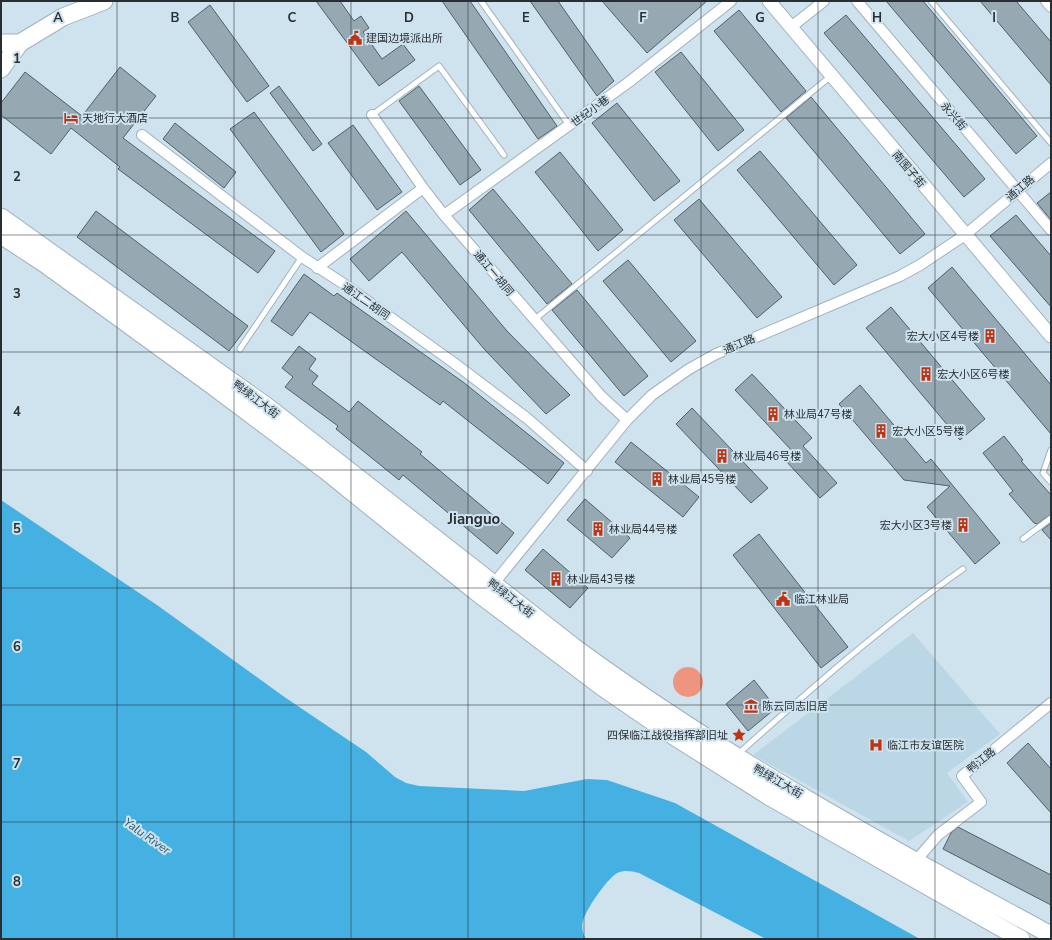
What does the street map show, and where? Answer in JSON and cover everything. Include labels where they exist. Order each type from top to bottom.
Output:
[{"type":"main road","points":[[1,68],[20,43],[63,17],[104,1]]},
{"type":"main road","points":[[1,43],[20,43]]},
{"type":"main road","name":"鸭绿江大街","points":[[1,217],[269,408],[574,648],[730,762]]},
{"type":"main road","name":"鸭绿江大街","points":[[1,235],[45,264],[210,384],[332,476],[483,597],[602,687],[672,735],[730,762],[910,867],[1020,939]]},
{"type":"main road","name":"鸭绿江大街","points":[[910,867],[1051,935]]},
{"type":"street","name":"世纪小巷","points":[[444,215],[629,82],[731,1]]},
{"type":"street","name":"南围子街","points":[[769,1],[1051,336]]},
{"type":"street","points":[[790,27],[824,1]]},
{"type":"street","name":"永兴街","points":[[857,1],[1051,230]]},
{"type":"street","points":[[1046,1],[1051,7]]},
{"type":"street","name":"通江一胡同","points":[[372,115],[423,188],[444,215],[601,396],[627,420]]},
{"type":"street","name":"通江二胡同","points":[[142,135],[317,268],[344,284],[454,363],[528,419],[587,471]]},
{"type":"street","name":"通江路","points":[[483,597],[627,420],[652,395],[688,369],[716,354],[900,276],[965,235],[1051,163]]},
{"type":"street","points":[[317,268],[423,188]]},
{"type":"street","name":"鸭江路","points":[[910,867],[938,835],[981,802],[962,776],[1051,703]]},
{"type":"lane","points":[[481,1],[569,126]]},
{"type":"lane","points":[[931,1],[1051,143]]},
{"type":"lane","points":[[372,115],[439,66],[504,155]]},
{"type":"lane","points":[[534,320],[832,76]]},
{"type":"lane","points":[[240,349],[302,257]]},
{"type":"lane","points":[[1051,450],[1043,473],[1051,482]]},
{"type":"lane","points":[[1023,540],[1051,518]]},
{"type":"lane","points":[[730,762],[847,657],[927,594],[963,569]]},
{"type":"shaded area","name":"临江市友谊医院","points":[[913,633],[1000,734],[947,773],[968,802],[909,841],[753,755]]},
{"type":"shaded area","points":[[688,667],[699,671],[703,682],[699,693],[688,697],[677,693],[673,682],[677,671]]},
{"type":"water","name":"Yalu River","points":[[1,500],[157,605],[283,696],[366,752],[395,777],[406,783],[419,786],[524,791],[587,779],[607,780],[675,803],[920,939],[766,939],[639,873],[623,871],[613,876],[592,902],[582,923],[586,939],[1,939]]},
{"type":"building","name":"建国边境派出所","points":[[316,1],[340,1],[354,21],[361,16],[369,28],[363,32],[382,59],[403,44],[415,60],[379,86]]},
{"type":"building","points":[[442,1],[470,1],[557,126],[538,139]]},
{"type":"building","points":[[530,1],[558,1],[614,81],[597,96]]},
{"type":"building","points":[[602,1],[707,1],[647,53]]},
{"type":"building","points":[[886,1],[923,1],[1037,136],[1016,154]]},
{"type":"building","points":[[980,1],[1016,1],[1051,42],[1051,85]]},
{"type":"building","points":[[210,5],[269,86],[247,102],[188,22]]},
{"type":"building","points":[[739,10],[806,91],[781,112],[714,31]]},
{"type":"building","points":[[846,15],[985,179],[964,197],[824,33]]},
{"type":"building","points":[[681,52],[744,130],[718,151],[655,72]]},
{"type":"building","points":[[120,67],[156,96],[123,138],[275,251],[258,273],[118,169],[120,167],[71,128],[51,154],[1,115],[1,103],[25,72],[82,116]]},
{"type":"building","points":[[279,86],[322,144],[313,151],[270,93]]},
{"type":"building","points":[[419,86],[481,170],[460,185],[399,101]]},
{"type":"building","points":[[811,97],[925,234],[900,254],[786,118]]},
{"type":"building","points":[[617,103],[680,181],[654,201],[592,123]]},
{"type":"building","points":[[254,112],[344,234],[321,252],[230,129]]},
{"type":"building","points":[[175,123],[236,172],[224,188],[163,139]]},
{"type":"building","points":[[353,125],[402,192],[377,210],[328,143]]},
{"type":"building","points":[[760,151],[857,265],[834,285],[737,170]]},
{"type":"building","points":[[560,152],[623,230],[598,251],[535,172]]},
{"type":"building","points":[[493,189],[572,284],[547,304],[469,210]]},
{"type":"building","points":[[1051,192],[1051,220],[1037,203]]},
{"type":"building","points":[[699,199],[782,297],[757,318],[674,220]]},
{"type":"building","points":[[96,211],[248,326],[229,351],[77,237]]},
{"type":"building","points":[[406,211],[507,331],[570,395],[546,414],[485,350],[402,252],[369,281],[350,259]]},
{"type":"building","points":[[1016,215],[1051,256],[1051,307],[990,236]]},
{"type":"building","points":[[628,260],[696,341],[671,362],[603,281]]},
{"type":"building","name":"宏大小区4号楼","points":[[952,267],[1051,385],[1051,434],[928,288]]},
{"type":"building","points":[[304,274],[334,296],[337,293],[463,382],[564,463],[548,484],[443,401],[440,405],[310,312],[292,336],[271,321]]},
{"type":"building","points":[[577,290],[648,376],[624,396],[552,310]]},
{"type":"building","name":"宏大小区6号楼","points":[[891,307],[985,419],[960,440],[866,328]]},
{"type":"building","points":[[299,346],[316,359],[309,369],[318,376],[312,384],[349,412],[358,401],[422,452],[420,454],[514,533],[497,554],[403,475],[399,480],[336,429],[338,426],[285,387],[293,377],[282,368]]},
{"type":"building","name":"林业局47号楼","points":[[752,374],[812,438],[803,446],[837,483],[820,498],[786,461],[794,453],[735,390]]},
{"type":"building","points":[[860,385],[926,463],[931,459],[1000,543],[975,564],[927,507],[950,486],[904,480],[839,404]]},
{"type":"building","name":"林业局46号楼","points":[[692,408],[768,488],[751,503],[676,424]]},
{"type":"building","points":[[1004,436],[1023,460],[1021,461],[1051,495],[1051,514],[1037,524],[1034,523],[1009,494],[1013,491],[983,453]]},
{"type":"building","name":"林业局45号楼","points":[[631,442],[699,497],[683,517],[615,462]]},
{"type":"building","name":"林业局44号楼","points":[[585,499],[630,538],[612,558],[567,520]]},
{"type":"building","points":[[1051,523],[1051,540],[1042,530]]},
{"type":"building","points":[[759,534],[848,647],[821,668],[733,555]]},
{"type":"building","name":"林业局43号楼","points":[[543,549],[588,588],[570,608],[525,570]]},
{"type":"building","name":"陈云同志旧居","points":[[754,680],[776,708],[748,731],[726,704]]},
{"type":"building","points":[[1028,743],[1051,769],[1051,813],[1007,763]]},
{"type":"building","points":[[958,827],[1051,875],[1051,905],[943,849],[951,833]]},
{"type":"place","name":"建国边境派出所","points":[[355,38]]},
{"type":"place","name":"天地行大酒店","points":[[71,118]]},
{"type":"place","name":"宏大小区4号楼","points":[[990,336]]},
{"type":"place","name":"宏大小区6号楼","points":[[926,374]]},
{"type":"place","name":"林业局47号楼","points":[[773,414]]},
{"type":"place","name":"宏大小区5号楼","points":[[881,431]]},
{"type":"place","name":"林业局46号楼","points":[[722,456]]},
{"type":"place","name":"林业局45号楼","points":[[657,479]]},
{"type":"place","name":"宏大小区3号楼","points":[[963,525]]},
{"type":"place","name":"林业局44号楼","points":[[598,529]]},
{"type":"place","name":"林业局43号楼","points":[[556,579]]},
{"type":"place","name":"临江林业局","points":[[783,599]]},
{"type":"place","name":"陈云同志旧居","points":[[751,706]]},
{"type":"place","name":"四保临江战役指挥部旧址","points":[[739,735]]},
{"type":"place","name":"临江市友谊医院","points":[[876,745]]},
{"type":"district","name":"Jianguo","points":[[474,519]]}]
